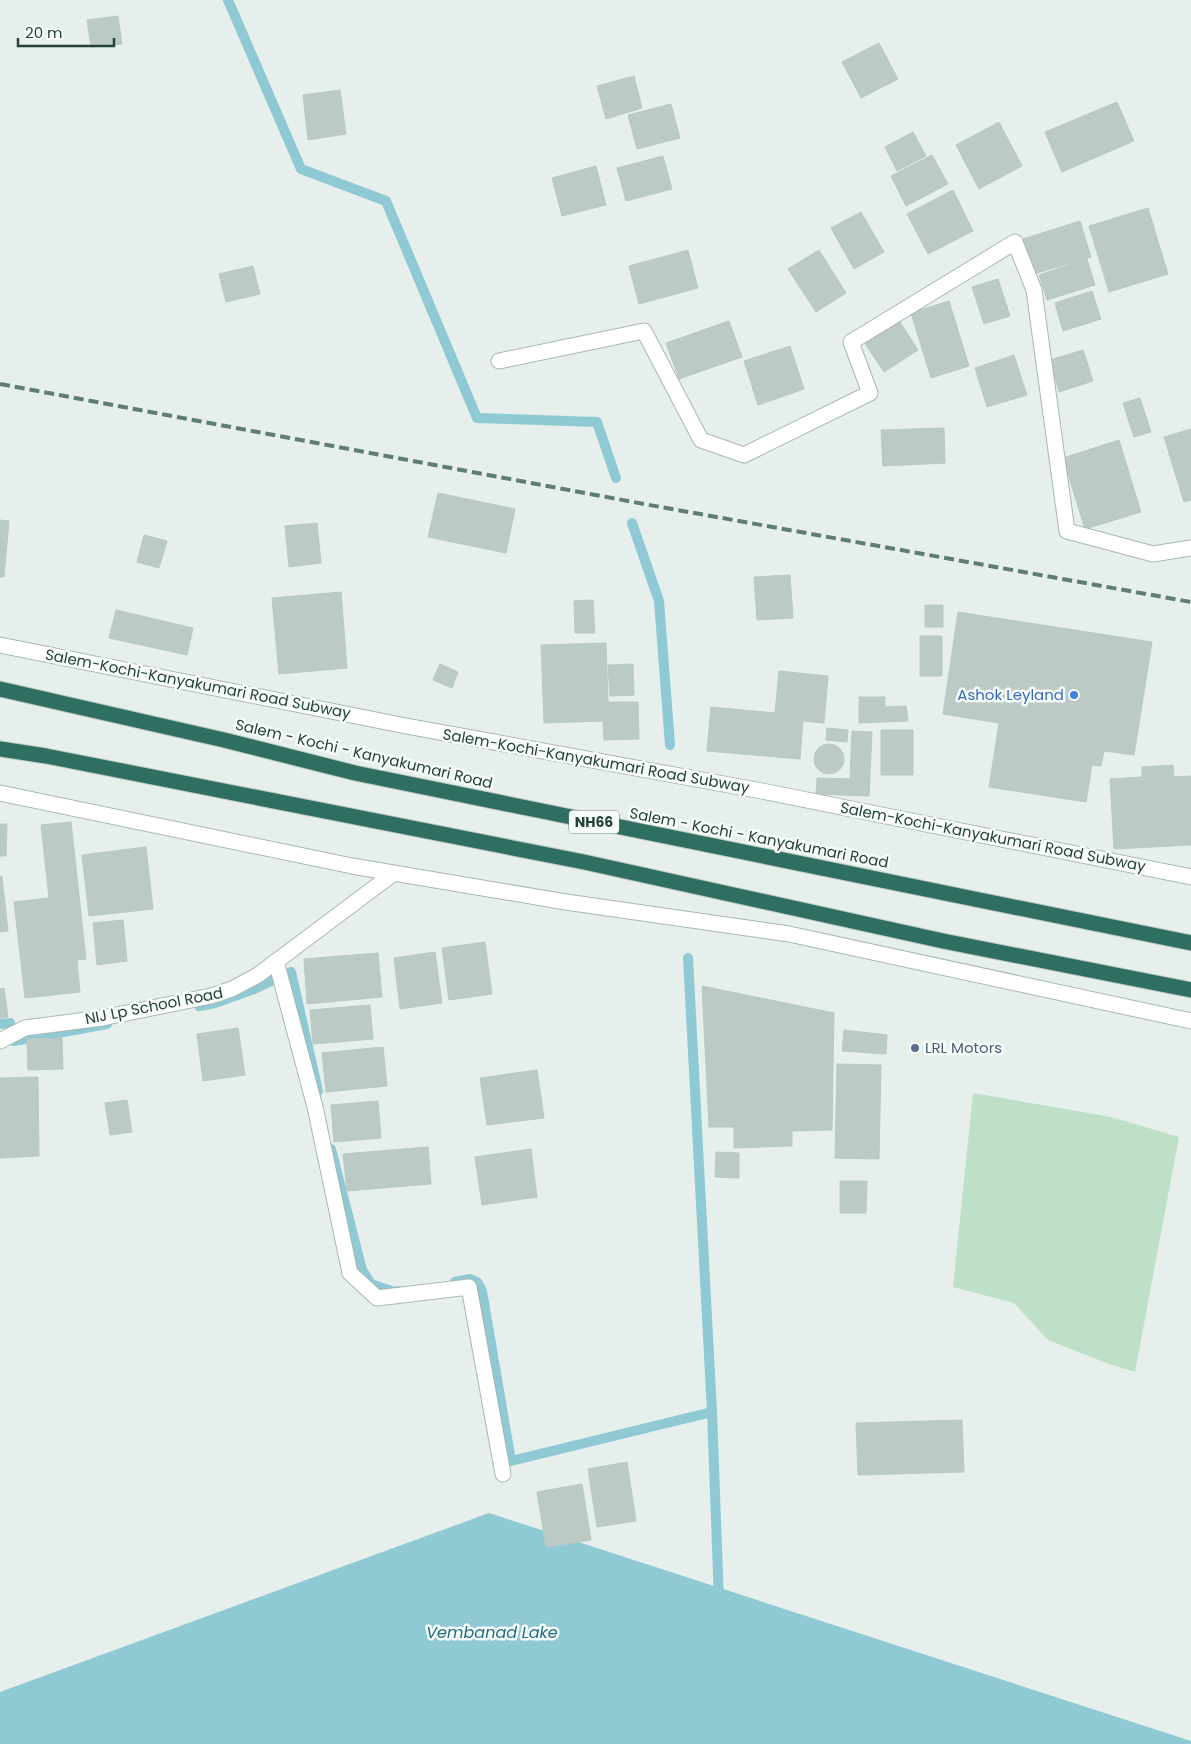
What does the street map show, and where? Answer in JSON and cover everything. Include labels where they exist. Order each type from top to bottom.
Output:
[{"type":"highway","name":"Salem - Kochi - Kanyakumari Road","points":[[0,689],[224,740],[355,773],[1191,943]]},
{"type":"highway","points":[[0,749],[584,862],[943,941],[1191,990]]},
{"type":"street","points":[[499,361],[644,332],[701,440],[744,455],[870,393],[850,342],[1016,242],[1034,290],[1068,531],[1153,554],[1191,548]]},
{"type":"street","name":"Salem-Kochi-Kanyakumari Road Subway","points":[[0,645],[406,726],[762,791],[1191,877]]},
{"type":"street","points":[[0,793],[352,866],[566,902],[790,934],[1191,1021]]},
{"type":"street","name":"NIJ Lp School Road","points":[[0,1041],[25,1028],[102,1018],[232,990],[258,975],[394,873]]},
{"type":"street","points":[[276,961],[315,1107],[350,1273],[377,1298],[469,1287],[504,1474]]},
{"type":"green space","points":[[973,1093],[1111,1117],[1179,1137],[1135,1372],[1048,1340],[1014,1303],[953,1287]]},
{"type":"water","name":"Vembanad Lake","points":[[489,1513],[1191,1741],[1191,1744],[0,1744],[0,1692]]},
{"type":"building","points":[[118,16],[122,44],[91,47],[87,20]]},
{"type":"building","points":[[879,43],[898,79],[861,98],[842,62]]},
{"type":"building","points":[[634,76],[642,108],[606,119],[597,86]]},
{"type":"building","points":[[340,90],[346,134],[308,140],[303,95]]},
{"type":"building","points":[[1117,102],[1134,141],[1062,172],[1045,132]]},
{"type":"building","points":[[671,104],[680,138],[637,149],[628,115]]},
{"type":"building","points":[[999,122],[1022,166],[979,189],[956,145]]},
{"type":"building","points":[[913,132],[926,156],[897,171],[885,147]]},
{"type":"building","points":[[932,155],[948,184],[906,206],[891,176]]},
{"type":"building","points":[[663,156],[672,189],[626,201],[617,168]]},
{"type":"building","points":[[596,166],[606,205],[562,216],[552,178]]},
{"type":"building","points":[[953,190],[973,231],[928,254],[907,214]]},
{"type":"building","points":[[1148,208],[1168,274],[1109,292],[1089,226]]},
{"type":"building","points":[[861,212],[884,252],[854,269],[831,228]]},
{"type":"building","points":[[1080,221],[1091,257],[1034,274],[1023,239]]},
{"type":"building","points":[[688,250],[698,288],[639,304],[629,266]]},
{"type":"building","points":[[819,250],[846,293],[816,312],[788,269]]},
{"type":"building","points":[[1087,259],[1095,285],[1047,300],[1039,275]]},
{"type":"building","points":[[253,266],[260,294],[226,302],[219,274]]},
{"type":"building","points":[[998,279],[1010,316],[984,324],[972,287]]},
{"type":"building","points":[[1092,291],[1101,319],[1063,331],[1055,303]]},
{"type":"building","points":[[949,301],[969,366],[931,378],[911,313]]},
{"type":"building","points":[[898,319],[918,350],[884,372],[864,342]]},
{"type":"building","points":[[729,321],[742,357],[679,379],[666,343]]},
{"type":"building","points":[[790,346],[804,389],[758,405],[744,361]]},
{"type":"building","points":[[1083,350],[1093,381],[1059,392],[1050,360]]},
{"type":"building","points":[[1014,355],[1027,395],[987,407],[975,368]]},
{"type":"building","points":[[1140,398],[1151,432],[1134,437],[1123,403]]},
{"type":"building","points":[[944,428],[945,463],[883,466],[881,430]]},
{"type":"building","points":[[1191,429],[1191,500],[1184,502],[1164,437]]},
{"type":"building","points":[[1119,440],[1141,512],[1085,529],[1063,458]]},
{"type":"building","points":[[438,493],[515,509],[506,553],[428,537]]},
{"type":"building","points":[[0,520],[9,521],[4,577],[0,577]]},
{"type":"building","points":[[317,523],[321,563],[289,567],[285,526]]},
{"type":"building","points":[[144,535],[167,541],[159,568],[137,562]]},
{"type":"building","points":[[790,575],[793,618],[757,620],[754,577]]},
{"type":"building","points":[[341,592],[347,668],[279,674],[272,598]]},
{"type":"building","points":[[593,600],[595,633],[575,633],[574,601]]},
{"type":"building","points":[[925,605],[943,605],[943,627],[925,627]]},
{"type":"building","points":[[116,610],[193,628],[187,655],[109,638]]},
{"type":"building","points":[[958,612],[1152,642],[1134,755],[1104,751],[1101,766],[1092,765],[1086,802],[989,787],[999,723],[943,714]]},
{"type":"building","points":[[920,636],[942,636],[942,676],[920,676]]},
{"type":"building","points":[[606,643],[608,702],[638,702],[639,739],[604,740],[603,721],[544,723],[541,645]]},
{"type":"building","points":[[440,664],[458,672],[452,688],[433,680]]},
{"type":"building","points":[[633,664],[634,695],[610,696],[608,665]]},
{"type":"building","points":[[779,671],[828,676],[824,723],[803,721],[800,759],[707,751],[711,707],[775,713]]},
{"type":"building","points":[[859,697],[885,697],[885,707],[906,706],[908,721],[859,723]]},
{"type":"building","points":[[827,728],[848,730],[847,742],[826,740]]},
{"type":"building","points":[[881,730],[913,730],[913,775],[881,775]]},
{"type":"building","points":[[852,731],[872,732],[869,796],[816,794],[817,778],[850,779]]},
{"type":"building","points":[[829,744],[840,748],[844,759],[840,770],[829,774],[818,770],[814,759],[818,748]]},
{"type":"building","points":[[1173,765],[1174,777],[1191,776],[1191,845],[1114,849],[1110,779],[1142,777],[1142,767]]},
{"type":"building","points":[[71,822],[86,959],[77,960],[80,992],[25,998],[14,902],[49,898],[41,825]]},
{"type":"building","points":[[0,824],[7,824],[6,856],[0,856]]},
{"type":"building","points":[[146,847],[153,909],[89,916],[82,855]]},
{"type":"building","points":[[2,876],[8,931],[0,932],[0,877]]},
{"type":"building","points":[[123,920],[127,961],[97,965],[93,923]]},
{"type":"building","points":[[485,942],[492,994],[449,1000],[442,948]]},
{"type":"building","points":[[435,952],[442,1003],[400,1009],[394,958]]},
{"type":"building","points":[[378,953],[382,997],[307,1004],[304,959]]},
{"type":"building","points":[[702,986],[834,1013],[832,1130],[792,1131],[792,1146],[734,1148],[734,1127],[709,1127]]},
{"type":"building","points":[[4,988],[8,1017],[0,1018],[0,989]]},
{"type":"building","points":[[370,1005],[373,1039],[313,1044],[310,1010]]},
{"type":"building","points":[[238,1028],[245,1075],[203,1081],[197,1034]]},
{"type":"building","points":[[844,1030],[887,1035],[886,1054],[842,1051]]},
{"type":"building","points":[[62,1038],[63,1069],[28,1070],[27,1039]]},
{"type":"building","points":[[383,1047],[387,1086],[326,1092],[322,1053]]},
{"type":"building","points":[[837,1064],[881,1065],[879,1159],[835,1158]]},
{"type":"building","points":[[537,1070],[544,1118],[487,1125],[480,1078]]},
{"type":"building","points":[[38,1077],[39,1156],[0,1158],[0,1078]]},
{"type":"building","points":[[127,1100],[132,1132],[110,1135],[105,1103]]},
{"type":"building","points":[[378,1101],[381,1138],[334,1142],[331,1105]]},
{"type":"building","points":[[428,1147],[431,1184],[347,1191],[343,1154]]},
{"type":"building","points":[[531,1149],[537,1197],[482,1205],[475,1157]]},
{"type":"building","points":[[716,1152],[739,1153],[739,1178],[715,1177]]},
{"type":"building","points":[[840,1181],[867,1181],[866,1213],[840,1213]]},
{"type":"building","points":[[962,1420],[964,1472],[858,1475],[856,1423]]},
{"type":"building","points":[[627,1462],[636,1521],[597,1527],[588,1469]]},
{"type":"building","points":[[582,1484],[591,1540],[546,1547],[537,1492]]},
{"type":"waterway","points":[[228,0],[301,169],[386,201],[477,418],[597,422],[616,478]]},
{"type":"waterway","points":[[632,523],[659,601],[670,745]]},
{"type":"waterway","points":[[688,958],[712,1412],[719,1601]]},
{"type":"waterway","points":[[199,1006],[215,1003],[254,989],[291,972],[318,1091]]},
{"type":"waterway","points":[[0,1024],[10,1023],[14,1041],[107,1024]]},
{"type":"waterway","points":[[331,1149],[362,1270],[371,1284],[394,1292],[399,1291]]},
{"type":"waterway","points":[[455,1282],[470,1279],[477,1282],[482,1291],[511,1461],[712,1412]]},
{"type":"railway","points":[[0,384],[644,504],[1191,602]]},
{"type":"place","name":"Ashok Leyland","points":[[1074,695]]},
{"type":"place","name":"LRL Motors","points":[[915,1048]]}]
